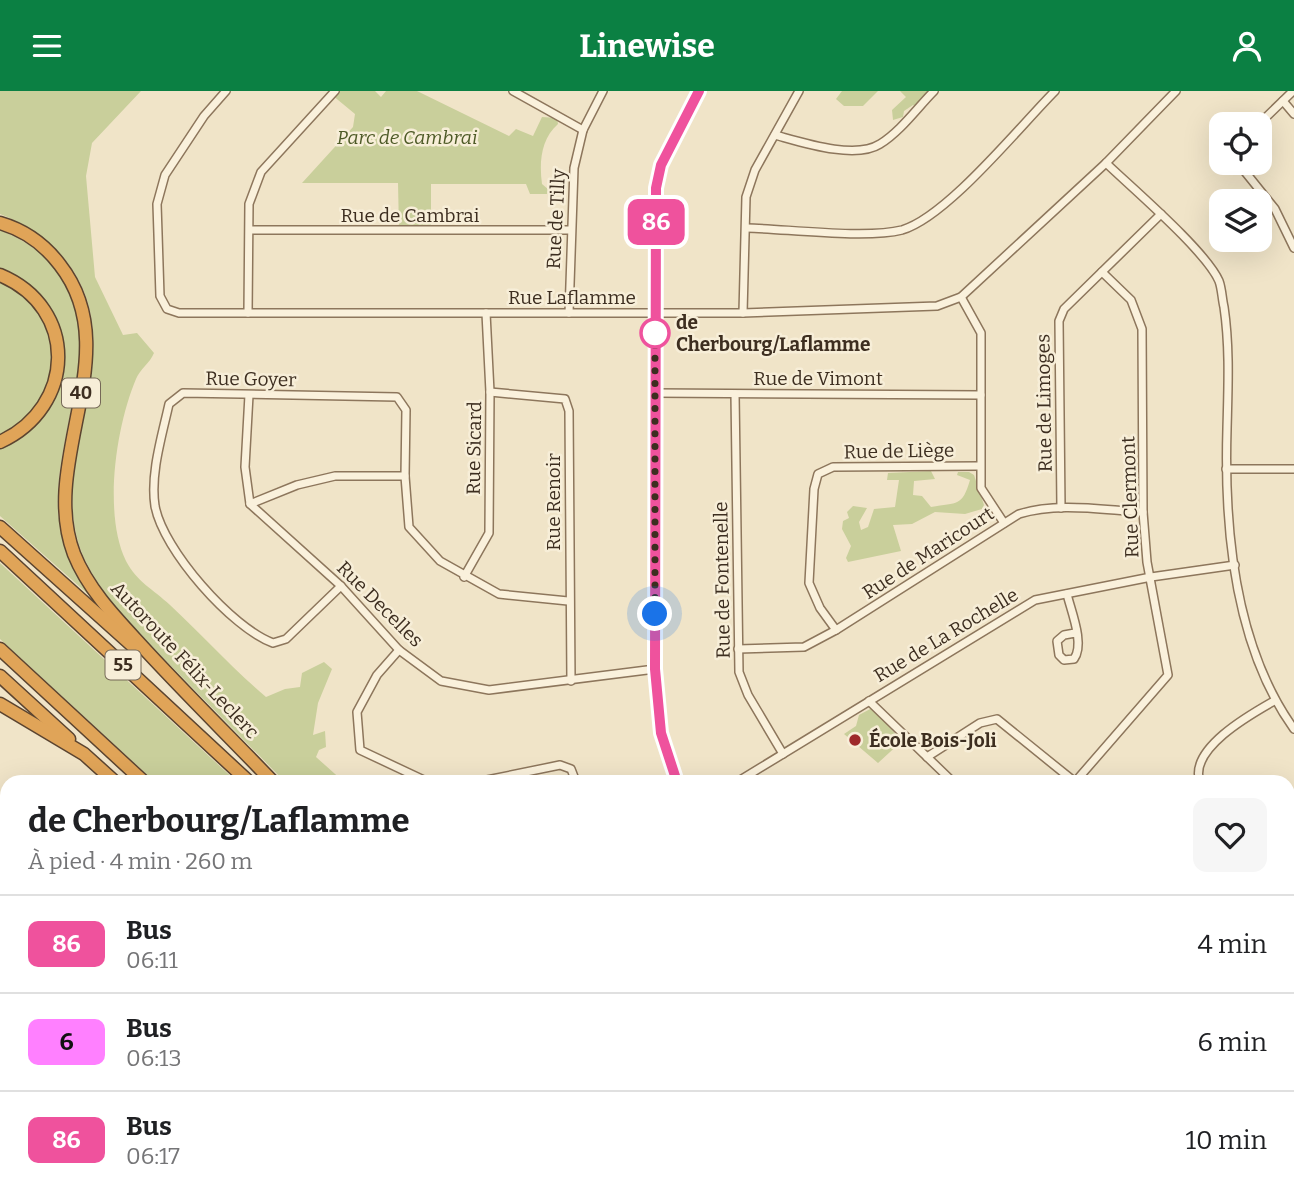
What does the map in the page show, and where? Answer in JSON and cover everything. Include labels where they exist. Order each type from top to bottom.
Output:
[{"type":"highway","name":"Autoroute Félix-Leclerc","points":[[0,223],[33,239],[55,259],[72,284],[83,314],[86,361],[65,494],[66,523],[74,554],[97,594],[172,679],[266,775]]},
{"type":"highway","points":[[0,275],[24,288],[42,308],[54,332],[58,356],[56,380],[44,407],[24,430],[0,442]]},
{"type":"highway","points":[[0,527],[86,607],[172,679]]},
{"type":"highway","name":"55","points":[[0,551],[242,775]]},
{"type":"highway","points":[[0,649],[136,775]]},
{"type":"highway","points":[[0,676],[107,775]]},
{"type":"highway","points":[[0,704],[84,754]]},
{"type":"street","name":"Rue Laflamme","points":[[226,91],[164,175],[158,204],[160,296],[167,309],[179,313],[743,313],[904,310],[936,306],[961,297],[1106,163],[1171,93]]},
{"type":"street","points":[[248,313],[249,204],[261,172],[335,91]]},
{"type":"street","points":[[513,91],[583,130]]},
{"type":"street","name":"Rue de Tilly","points":[[569,313],[569,230],[573,168],[583,130],[603,91]]},
{"type":"street","points":[[675,775],[661,733],[655,669],[655,313],[658,177],[661,165],[699,91]]},
{"type":"street","points":[[743,313],[746,197],[755,170],[799,91]]},
{"type":"street","points":[[775,135],[823,148],[856,150],[879,145],[934,91]]},
{"type":"street","points":[[1272,112],[1293,91]]},
{"type":"street","points":[[747,228],[866,233],[900,230],[922,222],[983,168],[1052,92]]},
{"type":"street","points":[[1283,101],[1294,114]]},
{"type":"street","points":[[1106,163],[1161,214],[1208,265],[1219,282],[1230,344],[1226,469],[1235,565],[1244,617],[1274,701],[1294,729]]},
{"type":"street","points":[[1248,175],[1275,209],[1294,248]]},
{"type":"street","name":"Rue de Limoges","points":[[1061,508],[1059,321],[1064,309],[1161,214]]},
{"type":"street","name":"Rue de Cambrai","points":[[250,230],[569,230]]},
{"type":"street","name":"Rue Clermont","points":[[1081,775],[1168,675],[1143,512],[1142,329],[1131,300],[1102,272]]},
{"type":"street","points":[[961,297],[981,333],[981,488],[1003,523]]},
{"type":"street","name":"Rue Sicard","points":[[464,577],[489,533],[490,392],[486,313]]},
{"type":"street","name":"Rue Renoir","points":[[490,392],[565,399],[569,411],[568,601],[571,681]]},
{"type":"street","name":"Rue Goyer","points":[[341,586],[286,639],[273,643],[223,608],[162,529],[155,505],[158,457],[169,404],[183,393],[397,397],[406,409],[405,476],[409,527],[440,561],[464,577],[499,594],[568,601]]},
{"type":"street","name":"Rue de Vimont","points":[[655,393],[981,395]]},
{"type":"street","name":"Rue de Fontenelle","points":[[734,394],[739,672],[748,695],[783,754]]},
{"type":"street","points":[[249,395],[245,467],[250,504],[297,485],[335,475],[405,476]]},
{"type":"street","name":"Rue de Liège","points":[[836,631],[820,608],[809,583],[814,489],[818,474],[833,467],[979,466]]},
{"type":"street","points":[[1226,469],[1294,469]]},
{"type":"street","name":"Rue Decelles","points":[[250,504],[341,586],[399,650],[442,681],[489,690],[655,669]]},
{"type":"street","name":"Rue de Maricourt","points":[[737,649],[804,647],[836,631],[1003,523],[1039,508],[1143,512]]},
{"type":"street","name":"Rue de La Rochelle","points":[[748,775],[1035,600],[1151,577],[1235,565]]},
{"type":"street","points":[[1068,594],[1075,633]]},
{"type":"street","points":[[399,650],[377,675],[357,712],[360,750],[413,775]]},
{"type":"street","points":[[869,701],[946,775]]},
{"type":"street","points":[[1200,775],[1200,763],[1217,741],[1238,721],[1274,701]]},
{"type":"street","points":[[927,757],[980,723],[996,719],[1066,775]]},
{"type":"street","points":[[516,775],[560,765],[571,769],[573,775]]},
{"type":"green space","points":[[0,91],[141,91],[92,143],[86,176],[95,277],[123,335],[137,333],[154,353],[136,379],[118,445],[114,495],[119,542],[126,561],[140,580],[266,697],[285,689],[300,687],[302,673],[324,662],[332,669],[318,703],[313,735],[325,731],[326,747],[319,750],[316,757],[336,775],[278,775],[149,644],[94,577],[86,562],[75,527],[73,490],[91,379],[93,342],[89,306],[74,272],[59,253],[32,230],[0,214]]},
{"type":"green space","name":"Parc de Cambrai","points":[[335,91],[375,91],[381,97],[386,91],[417,91],[509,136],[516,129],[533,136],[542,117],[557,118],[558,124],[548,137],[541,159],[542,184],[549,190],[547,194],[530,194],[526,184],[431,184],[431,230],[399,230],[398,183],[302,183],[353,127],[355,114],[332,95]]},
{"type":"green space","points":[[842,91],[878,91],[863,106],[844,106],[836,99]]},
{"type":"green space","points":[[900,91],[928,91],[917,108],[913,105],[904,111],[903,117],[893,120],[892,110],[906,97]]},
{"type":"green space","points":[[0,230],[42,255],[67,284],[79,318],[80,354],[60,472],[58,512],[89,595],[0,516],[0,447],[27,429],[47,407],[60,383],[64,357],[61,332],[49,308],[29,287],[0,269]]},
{"type":"green space","points":[[0,280],[21,293],[42,316],[48,332],[51,368],[40,402],[29,417],[16,428],[0,435]]},
{"type":"green space","points":[[931,471],[935,479],[914,481],[913,495],[922,496],[931,507],[958,502],[970,480],[957,475],[958,472],[969,472],[974,475],[984,505],[982,509],[965,514],[935,512],[912,524],[893,525],[901,551],[848,562],[846,558],[851,546],[842,529],[843,521],[849,518],[847,512],[853,506],[867,508],[859,522],[861,530],[868,527],[874,509],[895,507],[899,480],[887,480],[888,473]]},
{"type":"green space","points":[[0,563],[229,775],[147,775],[0,639]]},
{"type":"green space","points":[[872,708],[902,741],[878,763],[844,734],[856,726],[859,715]]},
{"type":"bus line","name":"86","points":[[674,775],[661,733],[655,669],[656,188],[661,165],[699,91]]},
{"type":"place","name":"de Cherbourg/Laflamme","points":[[655,333]]},
{"type":"place","name":"École Bois-Joli","points":[[855,740]]},
{"type":"route","points":[[655,333],[655,614]]}]
